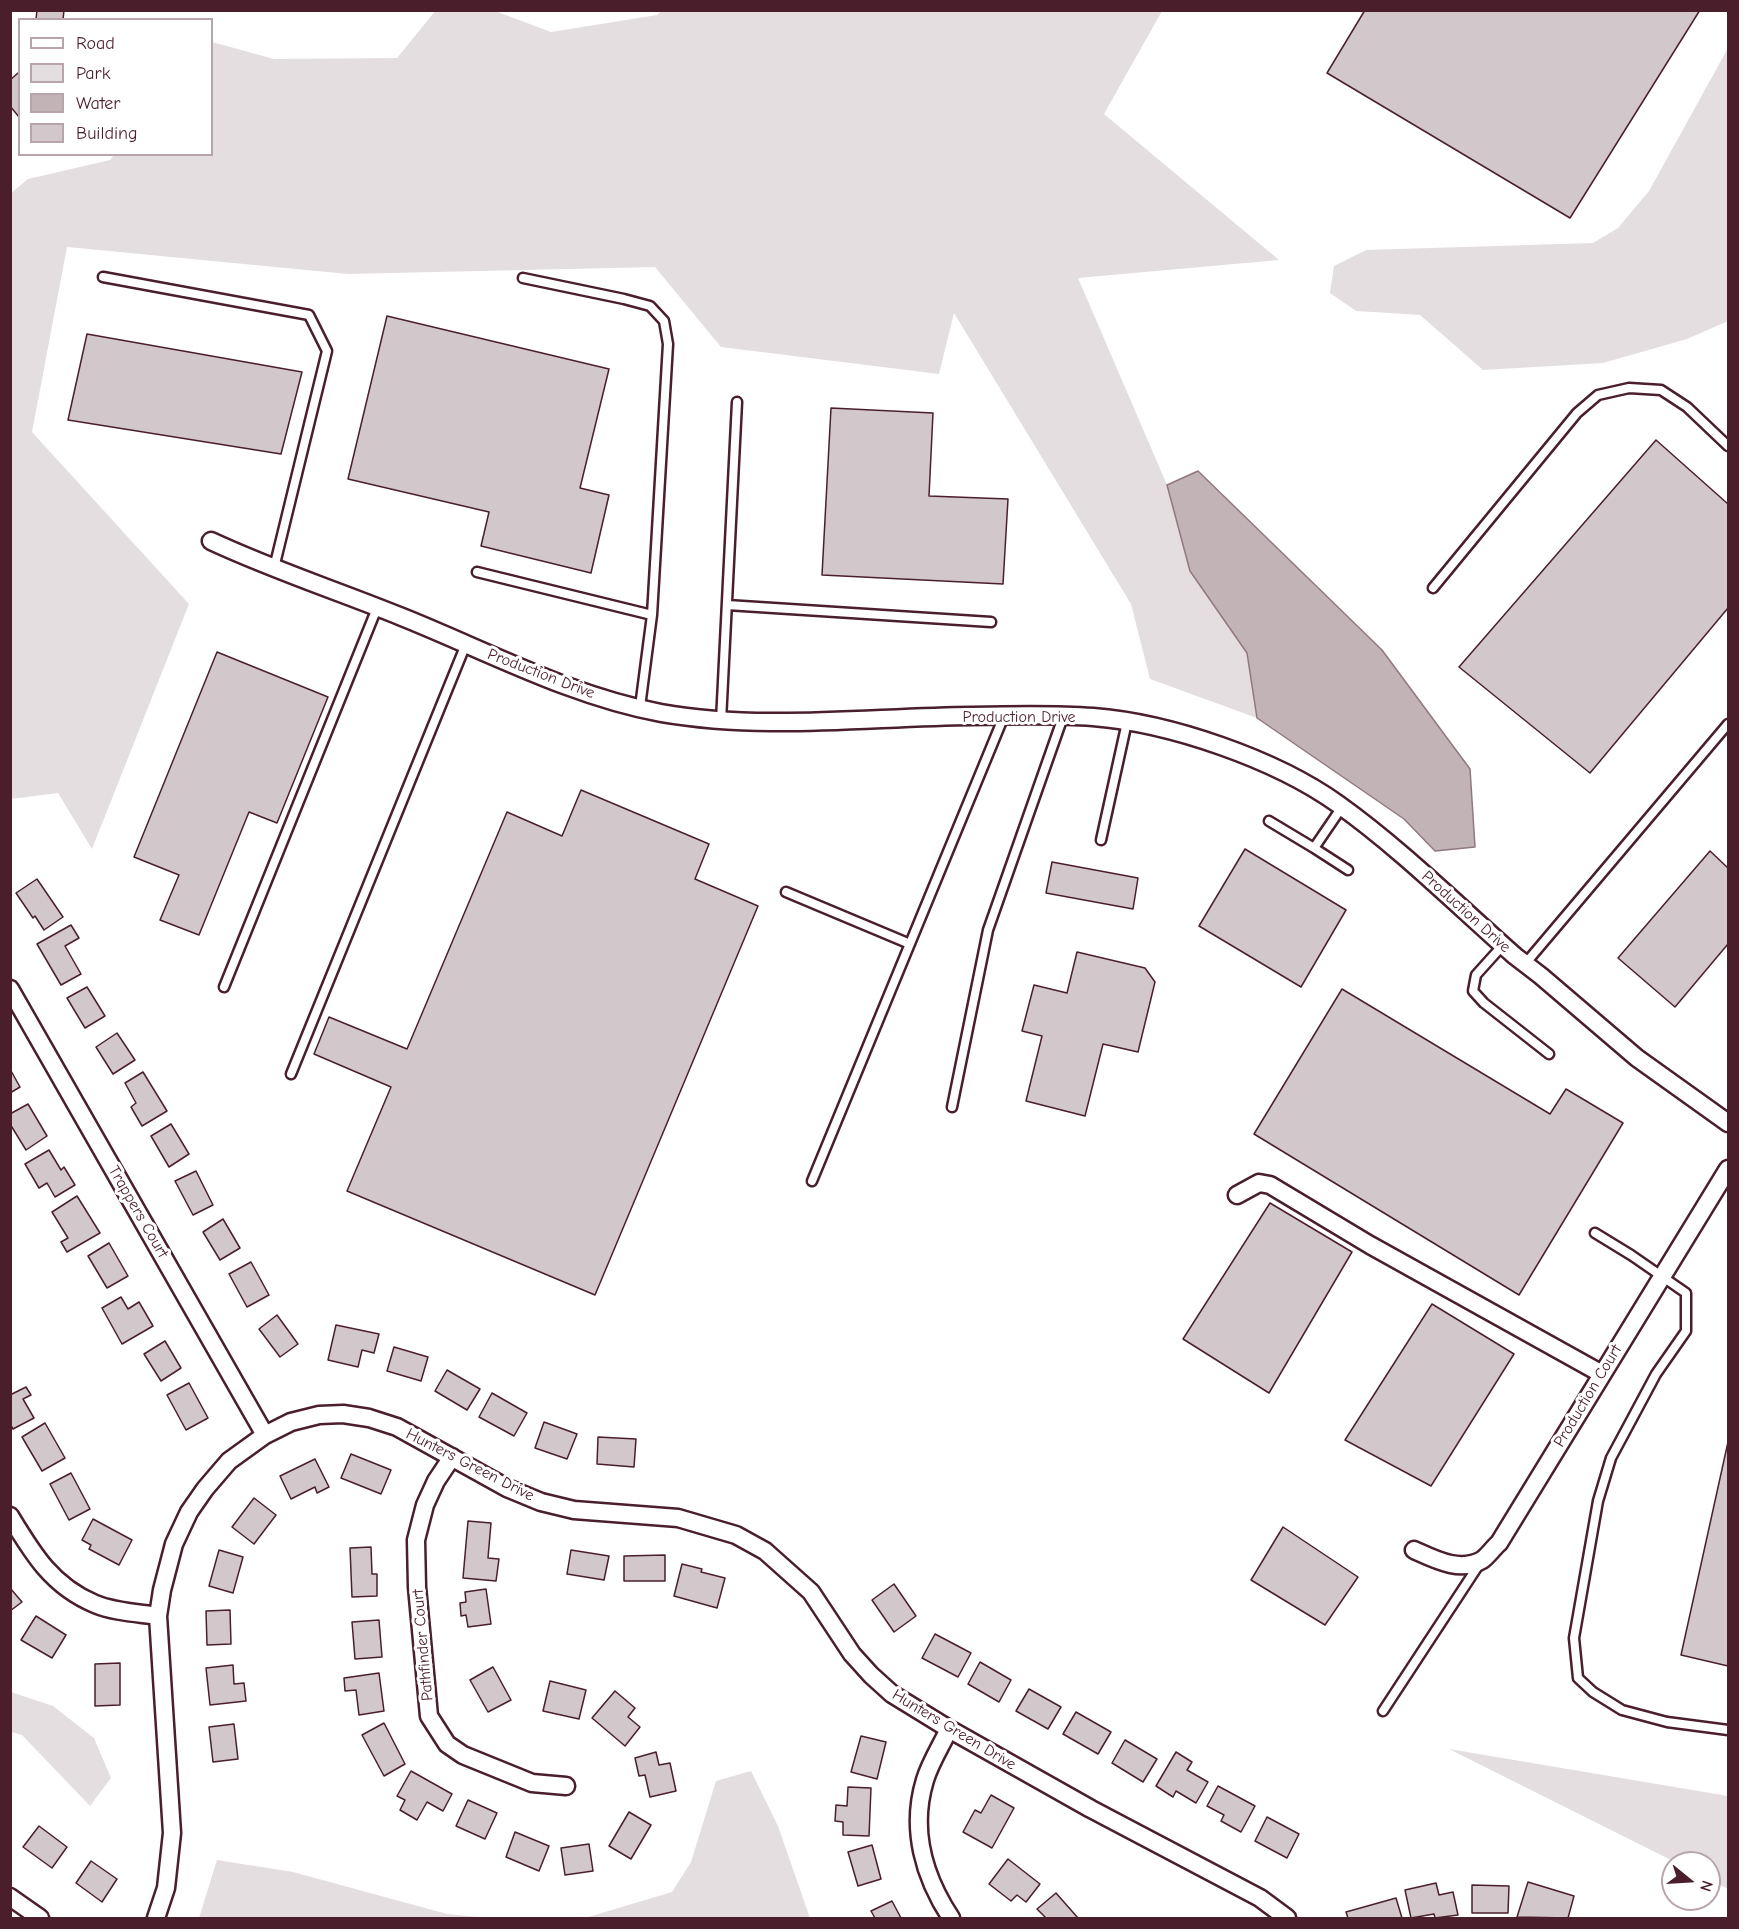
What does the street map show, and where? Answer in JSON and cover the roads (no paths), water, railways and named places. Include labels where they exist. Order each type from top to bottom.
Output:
[{"type":"street","name":"Production Drive","points":[[211,541],[527,671],[604,699],[659,712],[721,721],[762,723],[972,716],[1092,717],[1173,731],[1260,760],[1297,778],[1367,825],[1525,964],[1637,1058],[1728,1124]]},
{"type":"street","name":"Trappers Court","points":[[10,989],[266,1434]]},
{"type":"street","name":"Production Court","points":[[1482,1560],[1499,1543],[1728,1169]]},
{"type":"street","points":[[1237,1195],[1259,1183],[1270,1185],[1370,1245],[1602,1374]]},
{"type":"street","name":"Hunters Green Drive","points":[[156,1918],[166,1888],[172,1833],[158,1616],[174,1544],[189,1512],[229,1461],[266,1434],[291,1422],[319,1415],[343,1414],[397,1426],[507,1488],[541,1502],[574,1510],[678,1518],[736,1535],[765,1551],[811,1592],[852,1654],[892,1694],[949,1730],[1091,1809],[1260,1898],[1287,1918]]},
{"type":"street","name":"Pathfinder Court","points":[[452,1457],[436,1481],[425,1505],[416,1540],[417,1587],[429,1716],[447,1744],[463,1755],[532,1783],[566,1786]]},
{"type":"street","points":[[10,1516],[32,1554],[49,1574],[67,1589],[96,1605],[158,1616]]},
{"type":"street","points":[[1414,1550],[1451,1564],[1468,1564],[1482,1560]]},
{"type":"street","points":[[949,1730],[925,1778],[919,1804],[918,1834],[923,1860],[937,1898],[951,1918]]},
{"type":"street","points":[[10,1897],[40,1918]]},
{"type":"lane","points":[[103,277],[309,315],[327,351],[274,568]]},
{"type":"lane","points":[[523,278],[624,298],[650,306],[664,321],[668,344],[652,615],[640,707]]},
{"type":"lane","points":[[1432,588],[1577,413],[1599,395],[1629,388],[1661,390],[1687,407],[1728,446]]},
{"type":"lane","points":[[721,721],[737,402]]},
{"type":"lane","points":[[477,573],[652,615]]},
{"type":"lane","points":[[727,605],[991,622]]},
{"type":"lane","points":[[224,987],[377,608]]},
{"type":"lane","points":[[291,1074],[466,644]]},
{"type":"lane","points":[[812,1181],[1004,716]]},
{"type":"lane","points":[[952,1107],[988,930],[1062,717]]},
{"type":"lane","points":[[1101,840],[1127,722]]},
{"type":"lane","points":[[1525,964],[1728,724]]},
{"type":"lane","points":[[1314,848],[1342,807]]},
{"type":"lane","points":[[1269,820],[1348,870]]},
{"type":"lane","points":[[786,892],[910,944]]},
{"type":"lane","points":[[1503,945],[1476,975],[1473,991],[1484,1003],[1549,1054]]},
{"type":"lane","points":[[1595,1233],[1686,1293],[1686,1331],[1656,1374],[1611,1458],[1598,1501],[1574,1638],[1578,1678],[1593,1692],[1622,1710],[1667,1722],[1728,1730]]},
{"type":"lane","points":[[1383,1712],[1482,1560]]},
{"type":"water","points":[[1198,471],[1382,650],[1470,769],[1475,847],[1435,851],[1404,819],[1257,718],[1247,653],[1190,571],[1167,485]]}]
